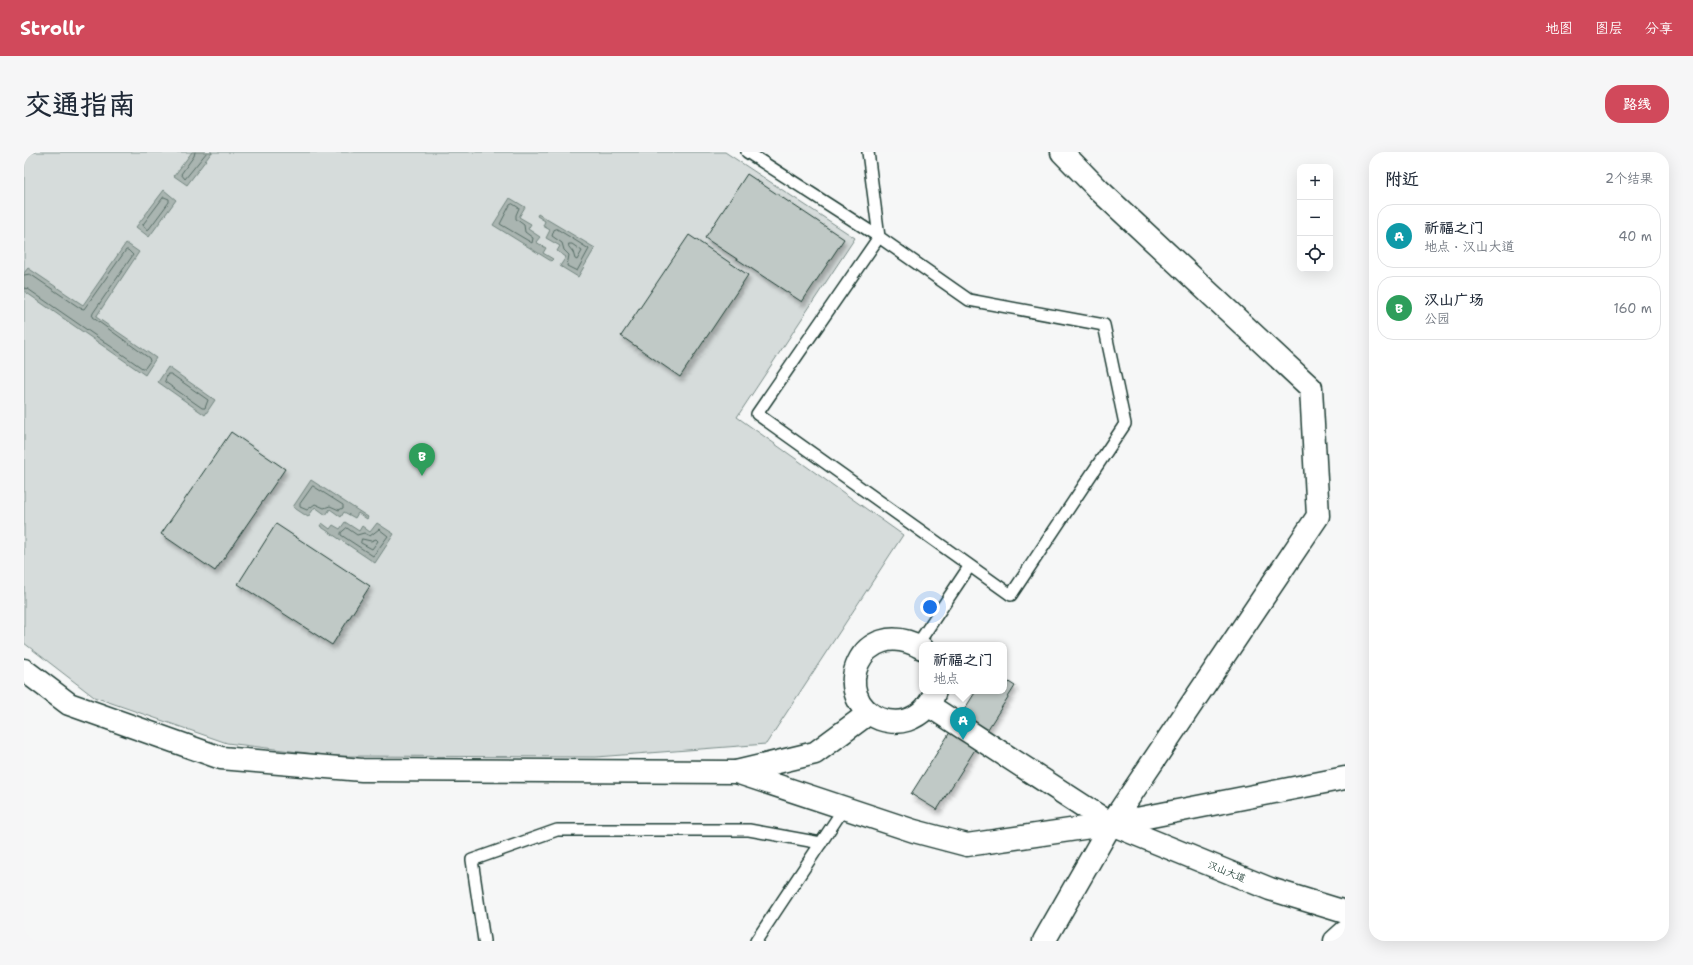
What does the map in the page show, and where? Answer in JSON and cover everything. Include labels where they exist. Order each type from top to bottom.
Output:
[{"type":"street","points":[[1044,941],[1111,824],[1318,516],[1311,388],[1099,190],[1062,152]]},
{"type":"street","points":[[919,647],[910,641],[897,639],[883,640],[871,646],[861,656],[855,669],[854,683],[857,696],[864,708],[869,713],[887,722],[901,722],[914,718],[932,698]]},
{"type":"street","points":[[24,670],[69,704],[222,758],[362,770],[736,772],[815,754],[869,713]]},
{"type":"street","name":"汉山大道","points":[[932,698],[1111,824],[1270,889],[1345,912]]},
{"type":"street","points":[[736,772],[914,831],[967,845],[1111,824],[1345,778]]},
{"type":"street","points":[[1335,941],[1345,932]]},
{"type":"lane","points":[[747,152],[879,237],[969,300],[1104,325],[1125,424],[1011,595],[757,414],[879,237],[868,152]]},
{"type":"lane","points":[[922,642],[969,566]]},
{"type":"lane","points":[[756,941],[844,808]]},
{"type":"lane","points":[[484,941],[472,860],[557,830],[749,830],[821,843]]},
{"type":"shaded area","points":[[24,152],[725,152],[855,238],[737,417],[903,535],[766,744],[596,757],[331,756],[227,743],[94,697],[24,643]]},
{"type":"water","points":[[192,152],[212,152],[187,185],[174,176]]},
{"type":"water","points":[[164,190],[176,200],[149,237],[136,227]]},
{"type":"water","points":[[510,198],[525,207],[519,217],[531,224],[528,229],[540,237],[536,242],[546,248],[543,253],[553,259],[551,261],[493,225]]},
{"type":"water","points":[[538,214],[595,248],[578,277],[560,266],[566,257],[557,251],[560,246],[546,238],[550,230],[543,226],[545,221],[537,216]]},
{"type":"water","points":[[126,243],[139,252],[96,317],[156,358],[145,375],[24,291],[24,273],[28,268],[83,305]]},
{"type":"water","points":[[168,367],[215,400],[205,415],[158,382]]},
{"type":"water","points":[[311,480],[368,517],[367,519],[358,513],[355,518],[344,512],[341,517],[330,509],[326,515],[315,507],[308,517],[293,507]]},
{"type":"water","points":[[345,522],[359,531],[362,526],[370,532],[377,523],[394,534],[375,563],[320,526],[322,523],[330,529],[333,525],[340,529]]},
{"type":"building","points":[[747,174],[844,239],[802,302],[705,238]]},
{"type":"building","points":[[689,235],[748,275],[680,377],[621,336]]},
{"type":"building","points":[[231,432],[285,469],[215,571],[161,534]]},
{"type":"building","points":[[276,524],[370,586],[332,645],[238,584]]},
{"type":"building","points":[[1007,681],[1015,686],[937,810],[911,794],[974,694],[1007,694]]},
{"type":"place","name":"汉山广场","points":[[422,476]]},
{"type":"place","name":"祈福之门","points":[[963,740]]}]
